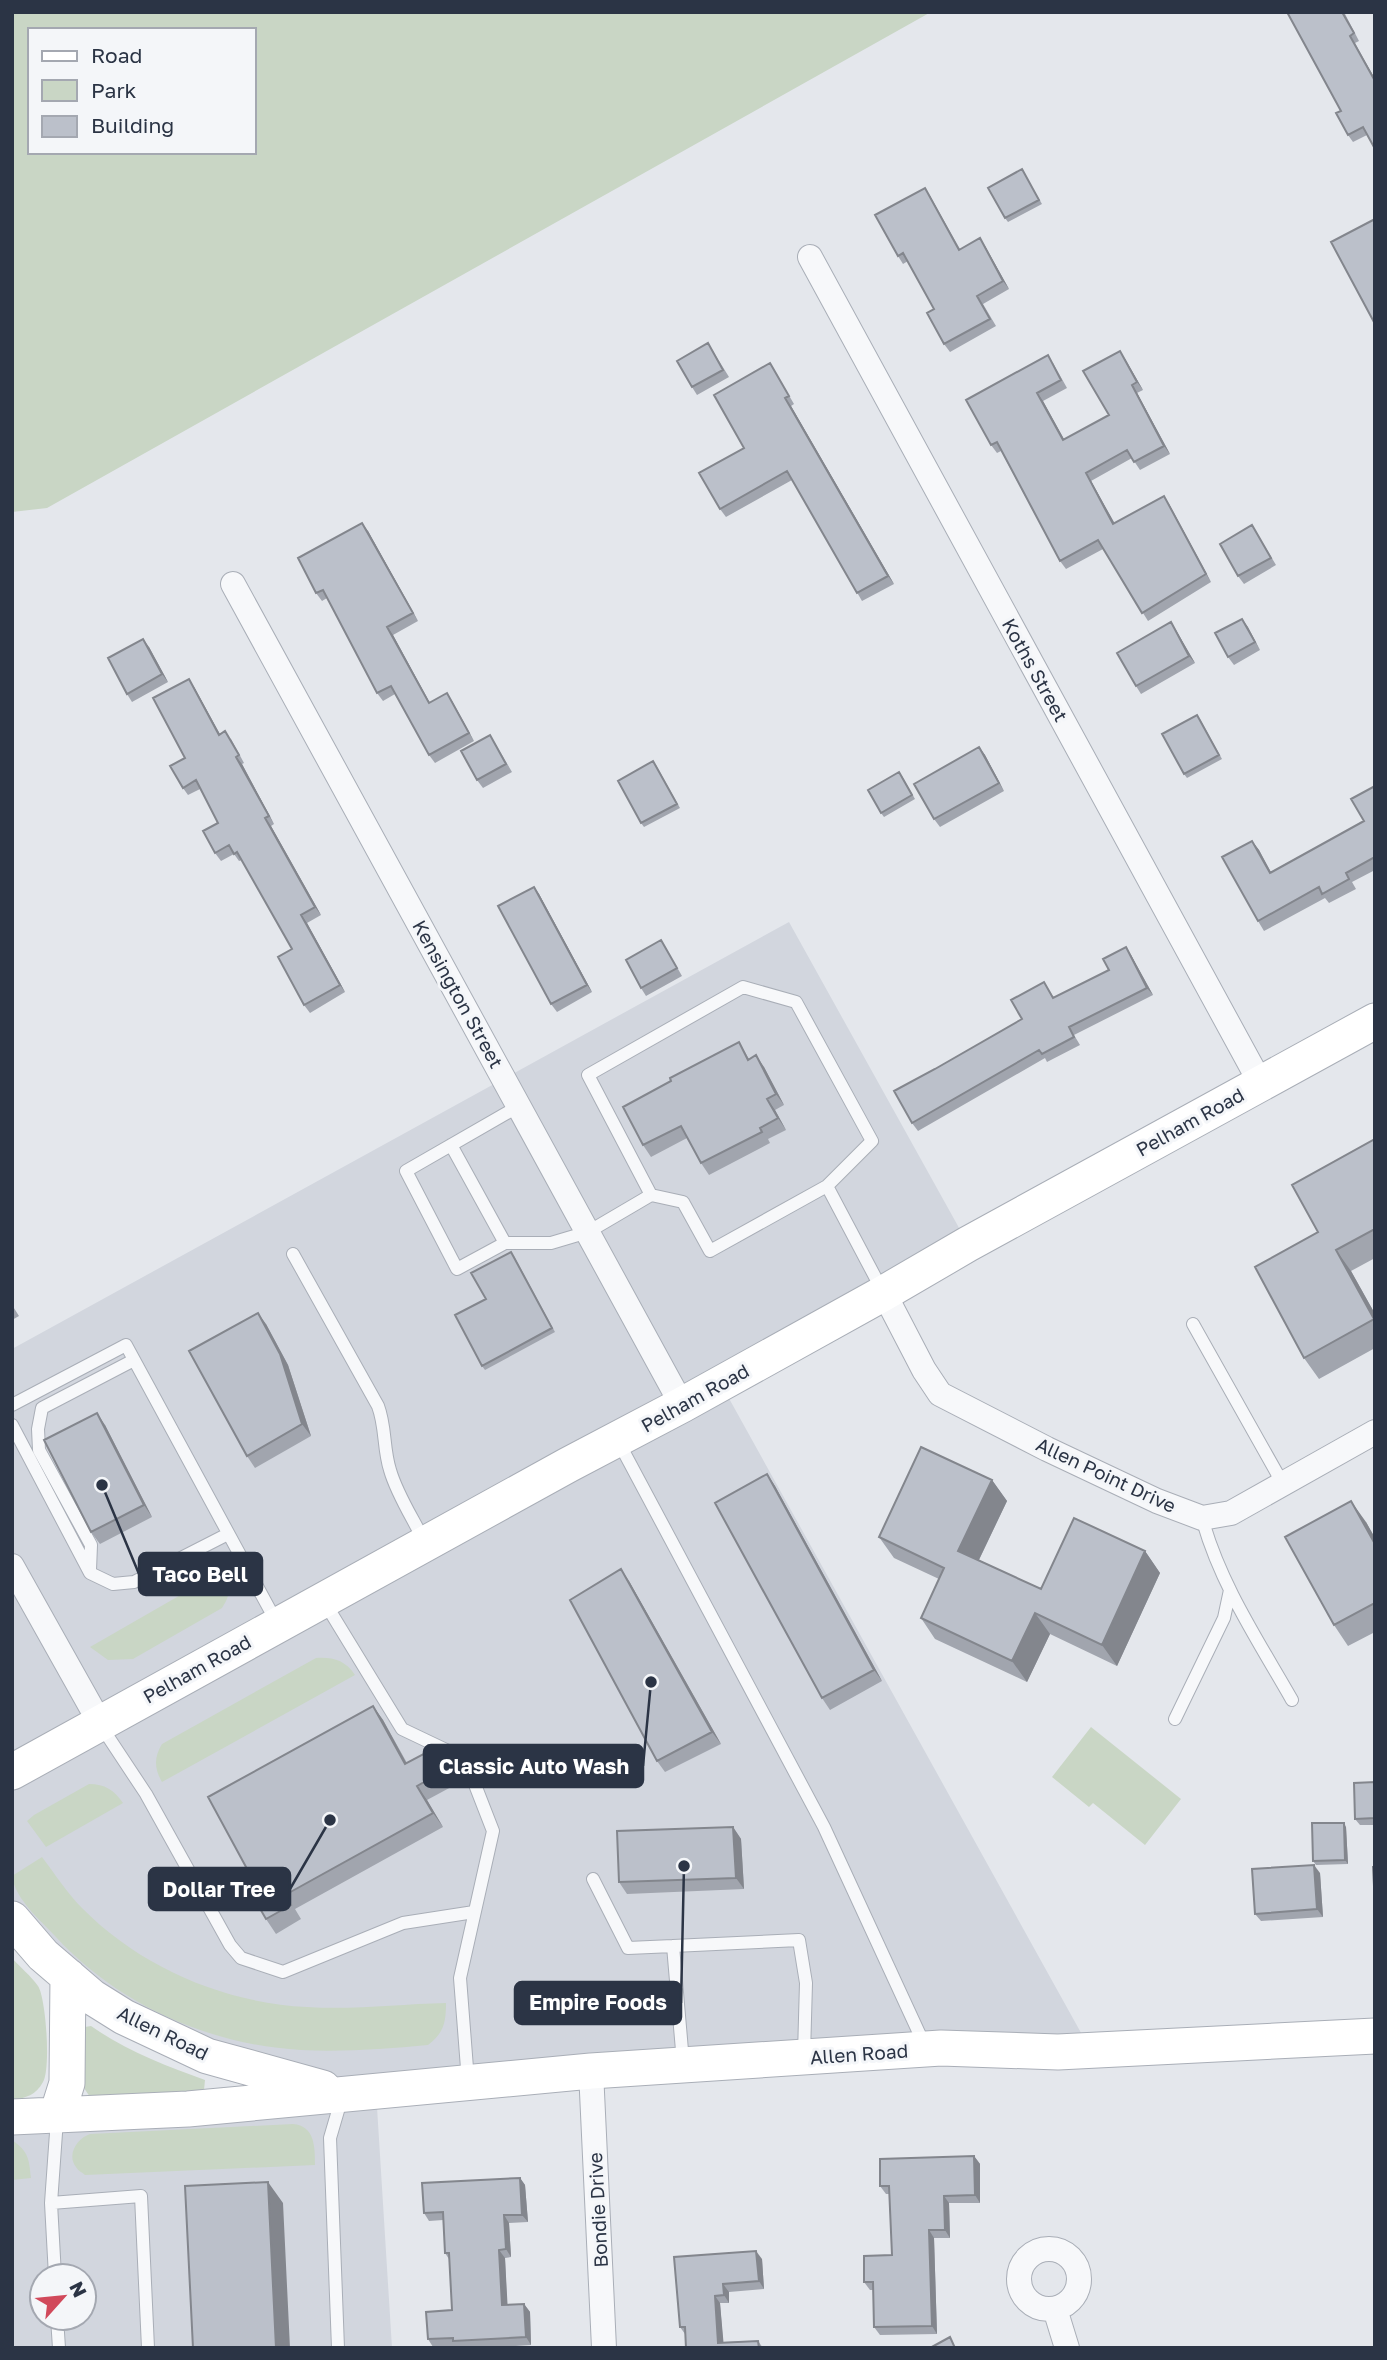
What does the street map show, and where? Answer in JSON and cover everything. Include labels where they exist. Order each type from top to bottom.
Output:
[{"type":"main road","name":"Pelham Road","points":[[12,1772],[568,1465],[618,1441],[968,1244],[1375,1021]]},
{"type":"main road","name":"Allen Road","points":[[12,1919],[43,1955],[92,1997],[124,2017],[207,2056],[343,2094]]},
{"type":"main road","points":[[57,2115],[67,2083],[68,1976]]},
{"type":"main road","name":"Allen Road","points":[[12,2117],[188,2109],[591,2071],[804,2057],[926,2050],[1058,2052],[1375,2036]]},
{"type":"street","name":"Koths Street","points":[[810,257],[1261,1084]]},
{"type":"street","name":"Kensington Street","points":[[233,584],[682,1405]]},
{"type":"street","name":"Allen Point Drive","points":[[884,1293],[924,1370],[940,1394],[1047,1449],[1157,1501],[1202,1518]]},
{"type":"street","points":[[1202,1518],[1231,1513],[1375,1432]]},
{"type":"street","points":[[12,1566],[100,1723]]},
{"type":"street","name":"Bondie Drive","points":[[591,2071],[604,2348]]},
{"type":"street","points":[[1055,2309],[1067,2348]]},
{"type":"lane","points":[[519,1106],[405,1171],[457,1269],[505,1243],[551,1243],[588,1232],[652,1195],[683,1202],[710,1251],[827,1186],[872,1141],[796,1002],[743,987],[587,1075],[652,1195]]},
{"type":"lane","points":[[451,1145],[505,1243]]},
{"type":"lane","points":[[827,1186],[884,1293]]},
{"type":"lane","points":[[293,1254],[378,1406],[384,1421],[385,1452],[391,1474],[426,1543]]},
{"type":"lane","points":[[1193,1324],[1283,1484]]},
{"type":"lane","points":[[12,1405],[126,1345],[278,1624]]},
{"type":"lane","points":[[90,1573],[91,1545],[39,1450],[38,1429],[42,1408],[134,1360]]},
{"type":"lane","points":[[12,1425],[90,1573],[113,1584],[134,1582],[228,1534]]},
{"type":"lane","points":[[618,1441],[824,1828],[926,2050]]},
{"type":"lane","points":[[1202,1518],[1210,1549],[1230,1591],[1292,1700]]},
{"type":"lane","points":[[1175,1719],[1224,1618],[1230,1591]]},
{"type":"lane","points":[[323,1600],[402,1729],[465,1759],[493,1831],[460,1978],[468,2082]]},
{"type":"lane","points":[[100,1723],[146,1794],[230,1945],[241,1958],[283,1972],[403,1923],[474,1912]]},
{"type":"lane","points":[[593,1879],[628,1948],[799,1940],[806,1983],[804,2057]]},
{"type":"lane","points":[[673,1946],[683,2066]]},
{"type":"lane","points":[[338,2348],[330,2138],[343,2094]]},
{"type":"lane","points":[[54,2262],[51,2203],[57,2115]]},
{"type":"lane","points":[[51,2203],[141,2196],[148,2348]]},
{"type":"shaded area","points":[[789,922],[968,1244],[721,1384],[1090,2049],[376,2091],[392,2348],[12,2348],[12,2117],[340,2094],[124,2017],[12,1919],[12,1349]]},
{"type":"green space","points":[[12,12],[931,12],[47,508],[12,512]]},
{"type":"green space","points":[[224,1570],[229,1590],[222,1608],[133,1659],[108,1660],[90,1647]]},
{"type":"green space","points":[[316,1658],[338,1660],[355,1675],[162,1782],[156,1763],[162,1744]]},
{"type":"green space","points":[[1091,1727],[1181,1799],[1145,1845],[1093,1803],[1089,1807],[1052,1777]]},
{"type":"green space","points":[[89,1784],[109,1789],[123,1803],[46,1847],[27,1821]]},
{"type":"green space","points":[[42,1857],[66,1890],[105,1929],[130,1948],[185,1978],[245,1998],[307,2007],[446,2003],[443,2027],[428,2045],[364,2050],[301,2050],[232,2040],[167,2017],[107,1982],[80,1960],[29,1909],[18,1893],[12,1876]]},
{"type":"green space","points":[[12,1958],[35,1982],[41,1993],[47,2063],[43,2082],[37,2090],[12,2100]]},
{"type":"green space","points":[[91,2026],[132,2050],[205,2080],[204,2090],[90,2097],[84,2088],[82,2032],[85,2027]]},
{"type":"green space","points":[[293,2124],[310,2133],[315,2165],[85,2175],[77,2168],[72,2157],[81,2139],[90,2134]]},
{"type":"green space","points":[[12,2140],[27,2156],[31,2178],[12,2180]]},
{"type":"building","points":[[1287,12],[1342,12],[1354,33],[1350,36],[1375,81],[1375,149],[1363,127],[1348,135],[1336,113],[1341,111]]},
{"type":"building","points":[[1022,169],[1039,200],[1005,218],[988,188]]},
{"type":"building","points":[[925,188],[959,250],[980,238],[1003,281],[977,296],[990,319],[944,344],[927,313],[934,309],[903,253],[898,256],[875,215]]},
{"type":"building","points":[[1375,219],[1375,324],[1331,242]]},
{"type":"building","points":[[708,343],[723,370],[692,387],[677,361]]},
{"type":"building","points":[[1120,351],[1137,382],[1132,385],[1164,446],[1134,462],[1127,450],[1086,473],[1113,524],[1164,496],[1206,574],[1142,613],[1098,540],[1060,561],[997,442],[991,445],[966,400],[1048,355],[1061,380],[1037,393],[1063,440],[1109,415],[1083,371]]},
{"type":"building","points":[[770,363],[789,396],[785,398],[888,576],[857,593],[787,471],[720,509],[699,473],[744,448],[714,395]]},
{"type":"building","points":[[362,523],[413,613],[387,627],[429,703],[447,693],[469,733],[429,755],[391,686],[377,693],[323,590],[316,593],[298,558]]},
{"type":"building","points":[[1252,525],[1271,558],[1238,576],[1220,544]]},
{"type":"building","points":[[1242,619],[1255,642],[1228,657],[1215,633]]},
{"type":"building","points":[[1171,622],[1189,656],[1136,686],[1117,653]]},
{"type":"building","points":[[143,639],[162,674],[127,694],[108,658]]},
{"type":"building","points":[[189,679],[219,735],[225,731],[239,755],[236,757],[269,816],[265,818],[315,907],[301,915],[340,985],[304,1005],[278,957],[292,949],[237,852],[234,854],[229,845],[215,853],[203,831],[218,823],[196,780],[183,788],[170,766],[185,758],[153,698]]},
{"type":"building","points":[[1197,715],[1219,755],[1184,774],[1162,734]]},
{"type":"building","points":[[490,735],[506,764],[477,780],[461,751]]},
{"type":"building","points":[[979,747],[999,783],[934,819],[914,784]]},
{"type":"building","points":[[653,761],[677,804],[641,823],[618,781]]},
{"type":"building","points":[[899,772],[912,795],[881,813],[868,790]]},
{"type":"building","points":[[1375,786],[1375,857],[1346,873],[1349,879],[1322,894],[1319,887],[1258,921],[1222,857],[1252,841],[1270,873],[1364,821],[1351,799]]},
{"type":"building","points":[[534,887],[587,985],[551,1004],[498,906]]},
{"type":"building","points":[[661,940],[677,968],[641,988],[626,960]]},
{"type":"building","points":[[1126,947],[1147,988],[1069,1027],[1074,1037],[1042,1054],[1039,1050],[912,1123],[894,1091],[1022,1019],[1011,1000],[1044,982],[1053,998],[1109,970],[1103,959]]},
{"type":"building","points":[[739,1042],[748,1060],[756,1055],[776,1094],[767,1099],[778,1118],[760,1128],[762,1132],[701,1163],[681,1126],[643,1145],[623,1107],[671,1081],[670,1078]]},
{"type":"building","points":[[1375,1139],[1375,1229],[1336,1250],[1374,1319],[1304,1358],[1255,1267],[1318,1232],[1292,1185]]},
{"type":"building","points":[[511,1252],[552,1328],[482,1366],[455,1315],[486,1299],[471,1273]]},
{"type":"building","points":[[258,1313],[280,1354],[302,1424],[247,1456],[189,1351]]},
{"type":"building","points":[[97,1413],[144,1505],[91,1532],[44,1440]]},
{"type":"building","points":[[921,1447],[992,1480],[958,1551],[1041,1589],[1074,1518],[1145,1551],[1102,1645],[1035,1613],[1012,1661],[921,1618],[944,1568],[879,1537]]},
{"type":"building","points":[[767,1474],[874,1670],[822,1698],[715,1503]]},
{"type":"building","points":[[1351,1501],[1375,1544],[1375,1603],[1334,1625],[1285,1537]]},
{"type":"building","points":[[621,1569],[712,1732],[657,1761],[570,1600]]},
{"type":"building","points":[[373,1706],[405,1764],[431,1750],[442,1772],[417,1786],[433,1813],[285,1895],[291,1905],[266,1919],[251,1893],[258,1889],[208,1797]]},
{"type":"building","points":[[1375,1782],[1375,1818],[1355,1819],[1354,1783]]},
{"type":"building","points":[[1312,1823],[1344,1823],[1345,1860],[1313,1861]]},
{"type":"building","points":[[733,1827],[736,1878],[619,1882],[617,1831]]},
{"type":"building","points":[[1314,1865],[1317,1909],[1255,1914],[1252,1869]]},
{"type":"building","points":[[1373,1867],[1375,1867],[1375,1905]]},
{"type":"building","points":[[974,2156],[975,2195],[944,2196],[945,2230],[929,2230],[932,2326],[874,2327],[873,2282],[864,2282],[864,2256],[892,2255],[889,2186],[880,2186],[880,2159]]},
{"type":"building","points":[[520,2178],[522,2215],[504,2215],[506,2249],[499,2250],[502,2305],[524,2304],[526,2337],[453,2341],[453,2338],[428,2339],[426,2312],[452,2310],[449,2253],[445,2253],[443,2212],[424,2213],[422,2183]]},
{"type":"building","points":[[268,2182],[276,2348],[193,2348],[185,2186]]},
{"type":"building","points":[[756,2251],[759,2281],[723,2284],[724,2295],[715,2296],[718,2343],[758,2341],[759,2348],[686,2348],[685,2327],[680,2327],[674,2257]]},
{"type":"building","points":[[950,2337],[955,2348],[930,2348]]},
{"type":"place","name":"Taco Bell","points":[[102,1485]]},
{"type":"place","name":"Classic Auto Wash","points":[[651,1682]]},
{"type":"place","name":"Dollar Tree","points":[[330,1820]]},
{"type":"place","name":"Empire Foods","points":[[684,1866]]}]
